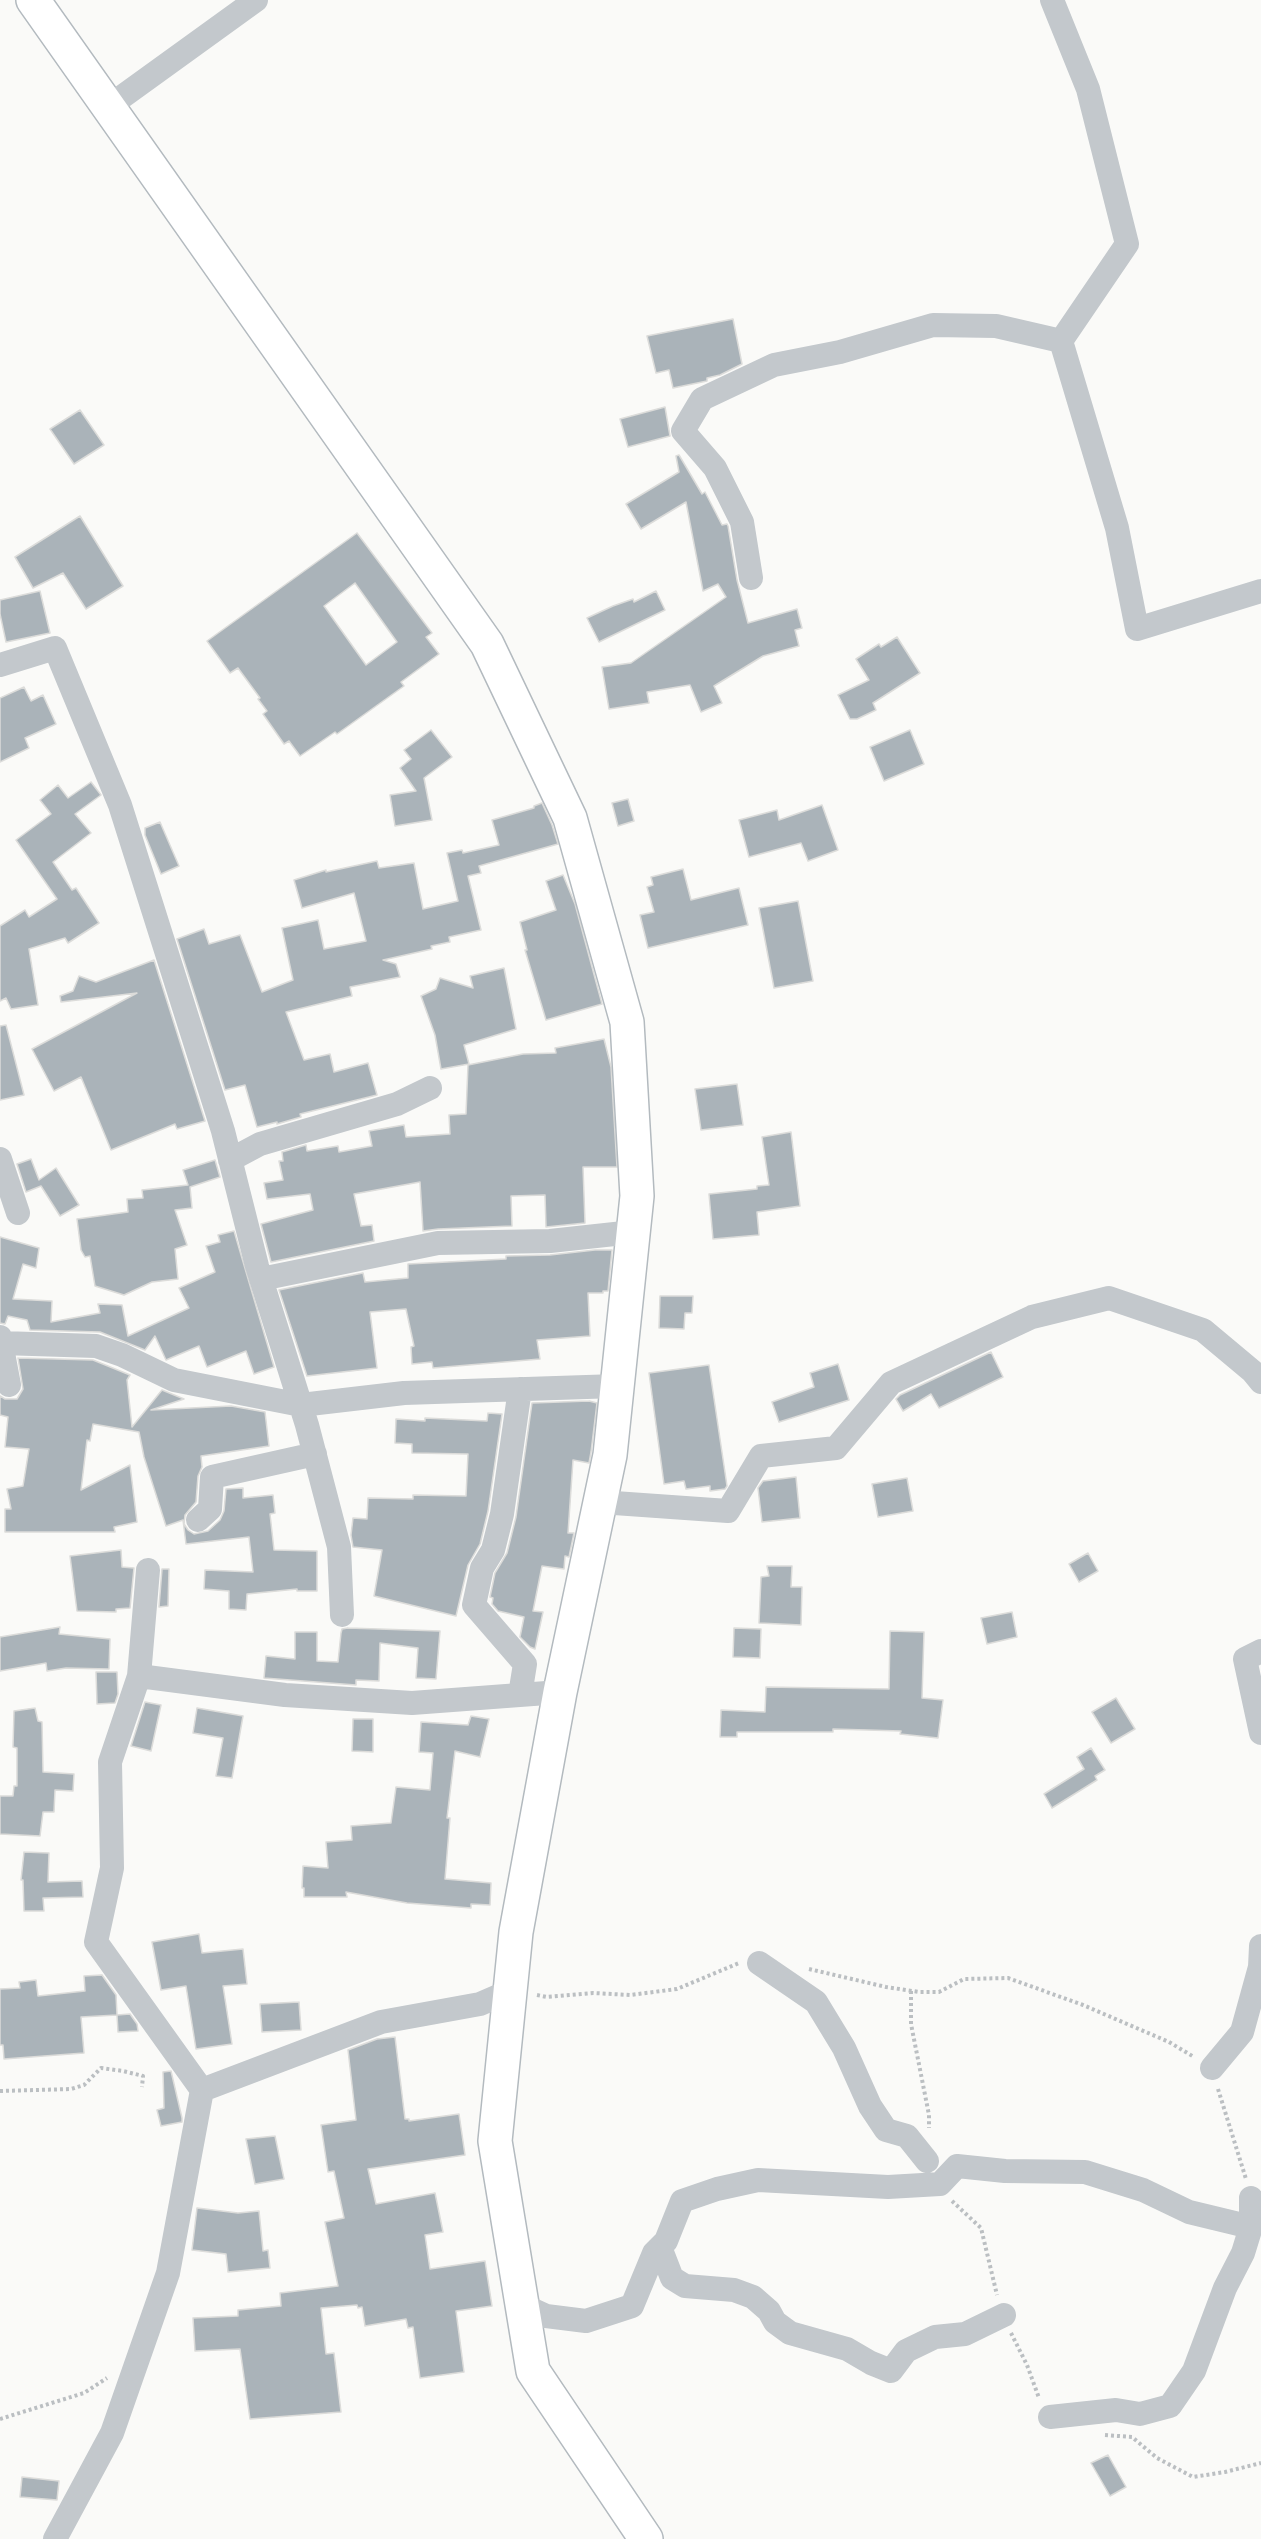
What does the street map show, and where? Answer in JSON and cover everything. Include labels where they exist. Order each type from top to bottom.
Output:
[{"type":"street","points":[[33,0],[487,644],[570,818],[627,1022],[637,1196],[610,1455],[560,1692],[516,1932],[495,2141],[533,2371],[646,2539]]},
{"type":"street","points":[[108,107],[256,0]]},
{"type":"street","points":[[1052,0],[1088,89],[1127,244],[1061,341]]},
{"type":"street","points":[[751,578],[742,522],[715,468],[683,431],[702,399],[774,365],[840,352],[933,325],[996,326],[1061,341]]},
{"type":"street","points":[[1061,341],[1117,528],[1137,629],[1261,591]]},
{"type":"street","points":[[0,665],[55,648],[120,806],[230,1160],[261,1279],[315,1454],[339,1547],[342,1615]]},
{"type":"street","points":[[230,1160],[260,1144],[397,1104],[430,1088]]},
{"type":"street","points":[[0,1159],[18,1213]]},
{"type":"street","points":[[261,1279],[438,1243],[550,1241],[633,1232]]},
{"type":"street","points":[[600,1502],[728,1510],[761,1456],[836,1448],[891,1383],[1032,1317],[1109,1298],[1203,1330],[1252,1371],[1261,1382]]},
{"type":"street","points":[[9,1385],[1,1340],[96,1346],[122,1354],[174,1380],[301,1405],[404,1393],[617,1386]]},
{"type":"street","points":[[520,1389],[502,1514],[493,1550],[482,1568],[474,1605],[525,1664],[520,1695]]},
{"type":"street","points":[[198,1520],[210,1509],[212,1477],[315,1454]]},
{"type":"street","points":[[54,2539],[112,2433],[168,2273],[202,2090],[96,1942],[112,1868],[110,1762],[139,1676],[148,1570]]},
{"type":"street","points":[[1261,1651],[1245,1659],[1261,1733]]},
{"type":"street","points":[[139,1676],[285,1695],[412,1703],[560,1692]]},
{"type":"street","points":[[1212,2068],[1242,2032],[1260,1967],[1261,1946]]},
{"type":"street","points":[[759,1963],[816,2002],[844,2048],[870,2106],[886,2130],[907,2136],[927,2161]]},
{"type":"street","points":[[202,2090],[381,2022],[480,2004],[510,1991]]},
{"type":"street","points":[[522,2305],[546,2316],[585,2321],[632,2306],[654,2253],[666,2241],[682,2201],[717,2189],[758,2180],[888,2187],[940,2184],[957,2166],[1005,2171],[1085,2172],[1143,2190],[1189,2212],[1251,2227]]},
{"type":"street","points":[[1050,2417],[1116,2410],[1140,2414],[1170,2406],[1194,2371],[1225,2288],[1243,2253],[1251,2227],[1251,2198]]},
{"type":"street","points":[[660,2247],[672,2278],[685,2286],[734,2290],[753,2297],[769,2311],[775,2322],[790,2333],[847,2349],[891,2371],[906,2351],[936,2337],[965,2334],[1004,2315]]},
{"type":"path","points":[[510,1991],[547,1996],[593,1993],[630,1995],[677,1989],[741,1962],[759,1963]]},
{"type":"path","points":[[807,1969],[886,1988],[911,1991],[939,1992],[963,1979],[1008,1978],[1083,2005],[1169,2042],[1212,2068],[1251,2198]]},
{"type":"path","points":[[911,1991],[911,2024],[930,2115],[927,2161]]},
{"type":"path","points":[[0,2091],[71,2089],[84,2085],[101,2068],[143,2076],[142,2087]]},
{"type":"path","points":[[940,2184],[957,2208],[981,2228],[993,2282],[1004,2315],[1027,2365],[1043,2410],[1050,2417]]},
{"type":"path","points":[[0,2419],[84,2393],[111,2376]]},
{"type":"path","points":[[1094,2434],[1132,2437],[1157,2458],[1193,2477],[1261,2463]]},
{"type":"building","points":[[733,319],[742,364],[720,375],[707,378],[707,381],[673,388],[669,370],[656,373],[647,336]]},
{"type":"building","points":[[665,407],[670,436],[628,447],[620,419]]},
{"type":"building","points":[[80,410],[104,445],[74,464],[50,429]]},
{"type":"building","points":[[679,455],[702,494],[705,492],[722,525],[727,524],[728,526],[737,580],[748,623],[797,609],[802,628],[795,630],[799,646],[763,656],[714,686],[722,703],[701,712],[690,685],[647,692],[649,703],[609,709],[602,667],[631,663],[726,597],[718,584],[703,591],[686,502],[641,529],[626,504],[679,472],[676,456]]},
{"type":"building","points":[[80,516],[123,586],[86,609],[63,573],[33,588],[15,557]]},
{"type":"building","points":[[357,533],[432,633],[426,637],[439,654],[401,682],[404,686],[337,734],[335,732],[300,756],[289,741],[284,744],[263,714],[267,711],[258,699],[260,698],[238,668],[230,673],[207,641]],"holes":[[[355,583],[397,642],[366,665],[324,606]]]},
{"type":"building","points":[[40,591],[50,633],[6,642],[0,614],[0,600]]},
{"type":"building","points":[[656,591],[665,610],[599,642],[587,618],[633,599],[634,602]]},
{"type":"building","points":[[897,637],[920,673],[873,703],[876,710],[857,719],[850,719],[838,695],[869,680],[856,659],[879,644],[881,647]]},
{"type":"building","points":[[24,687],[31,701],[43,695],[56,724],[25,738],[29,748],[0,762],[0,698]]},
{"type":"building","points":[[431,730],[452,757],[424,778],[432,820],[395,826],[390,795],[416,791],[400,768],[411,759],[404,750]]},
{"type":"building","points":[[910,730],[924,764],[884,781],[870,747]]},
{"type":"building","points":[[91,782],[101,795],[75,814],[91,833],[53,862],[72,890],[76,888],[99,923],[68,943],[65,938],[29,949],[38,1005],[11,1009],[6,998],[0,1001],[0,926],[25,910],[29,917],[57,899],[16,840],[51,814],[40,800],[58,785],[68,798]]},
{"type":"building","points":[[628,799],[634,821],[618,826],[612,803]]},
{"type":"building","points":[[542,803],[558,844],[479,866],[481,873],[468,876],[481,930],[449,937],[450,942],[431,946],[432,949],[383,960],[396,964],[400,977],[350,987],[352,996],[286,1012],[304,1060],[330,1054],[334,1072],[368,1063],[377,1095],[300,1114],[301,1117],[277,1124],[277,1122],[257,1127],[245,1085],[225,1090],[177,939],[204,929],[209,944],[240,935],[262,992],[293,980],[282,928],[318,920],[324,949],[366,941],[354,893],[302,908],[294,880],[326,870],[326,872],[377,861],[379,868],[414,863],[423,909],[458,901],[447,853],[462,850],[463,853],[499,845],[492,820],[534,808]]},
{"type":"building","points":[[822,805],[838,850],[808,861],[801,843],[749,857],[739,820],[777,810],[779,820]]},
{"type":"building","points":[[160,822],[179,866],[161,874],[145,835],[145,828]]},
{"type":"building","points":[[683,869],[691,900],[739,888],[748,925],[648,948],[640,915],[654,912],[647,887],[653,885],[651,877]]},
{"type":"building","points":[[563,875],[575,904],[602,1004],[546,1020],[525,950],[527,950],[520,922],[556,910],[546,881]]},
{"type":"building","points":[[798,901],[813,981],[774,988],[759,908]]},
{"type":"building","points":[[154,960],[205,1121],[177,1129],[175,1124],[111,1150],[81,1077],[54,1091],[32,1049],[137,993],[61,1002],[60,996],[73,991],[79,976],[96,982]]},
{"type":"building","points":[[504,968],[516,1029],[464,1045],[469,1064],[441,1069],[435,1035],[421,996],[436,989],[440,978],[473,988],[470,976]]},
{"type":"building","points":[[6,1025],[24,1095],[0,1100],[0,1026]]},
{"type":"building","points":[[604,1039],[611,1067],[617,1167],[583,1167],[585,1223],[546,1227],[545,1195],[511,1196],[512,1226],[423,1231],[420,1182],[354,1194],[361,1226],[372,1225],[374,1241],[271,1262],[261,1224],[313,1210],[310,1194],[267,1199],[264,1183],[283,1180],[279,1161],[283,1161],[282,1152],[306,1145],[307,1151],[338,1146],[339,1152],[372,1146],[369,1131],[404,1125],[406,1137],[450,1134],[449,1115],[466,1114],[468,1065],[523,1054],[556,1053],[555,1048]]},
{"type":"building","points":[[737,1084],[743,1125],[701,1130],[695,1089]]},
{"type":"building","points":[[791,1132],[800,1206],[757,1212],[759,1235],[713,1239],[709,1194],[757,1189],[757,1186],[769,1185],[762,1137]]},
{"type":"building","points":[[31,1159],[39,1180],[56,1168],[79,1205],[60,1216],[41,1186],[26,1192],[17,1164]]},
{"type":"building","points":[[215,1160],[220,1177],[190,1187],[192,1208],[175,1210],[187,1245],[175,1249],[178,1279],[152,1282],[124,1295],[95,1286],[90,1256],[85,1257],[81,1250],[77,1219],[128,1212],[127,1199],[143,1198],[142,1190],[188,1185],[183,1170]]},
{"type":"building","points":[[234,1231],[274,1367],[254,1374],[246,1351],[207,1367],[199,1346],[166,1360],[155,1336],[145,1350],[100,1332],[30,1330],[27,1320],[8,1316],[5,1324],[0,1323],[0,1237],[39,1248],[36,1268],[23,1264],[13,1299],[52,1301],[51,1322],[100,1313],[98,1304],[122,1305],[128,1336],[189,1308],[179,1288],[215,1272],[206,1246],[220,1242],[218,1235]]},
{"type":"building","points":[[612,1250],[608,1291],[588,1293],[590,1336],[537,1340],[540,1359],[433,1368],[432,1362],[412,1364],[411,1347],[414,1346],[406,1309],[370,1312],[377,1368],[307,1376],[279,1290],[363,1273],[365,1282],[408,1278],[408,1264],[506,1259],[506,1256],[550,1255]]},
{"type":"building","points":[[660,1296],[693,1296],[692,1313],[685,1313],[684,1329],[659,1328]]},
{"type":"building","points":[[991,1352],[1003,1377],[939,1408],[931,1394],[903,1411],[896,1399],[900,1395]]},
{"type":"building","points":[[18,1358],[93,1360],[130,1375],[127,1380],[132,1427],[162,1390],[184,1399],[151,1410],[231,1406],[265,1412],[269,1446],[201,1456],[202,1467],[198,1476],[196,1502],[185,1515],[184,1524],[194,1534],[208,1531],[220,1520],[224,1511],[226,1489],[243,1488],[243,1498],[273,1495],[275,1513],[270,1514],[274,1550],[317,1551],[317,1591],[297,1591],[297,1589],[247,1594],[246,1610],[229,1609],[229,1591],[204,1589],[205,1570],[253,1572],[249,1537],[186,1544],[183,1520],[166,1526],[144,1457],[139,1432],[93,1424],[90,1441],[87,1440],[81,1490],[130,1465],[137,1522],[114,1527],[115,1532],[5,1532],[5,1509],[11,1509],[7,1489],[23,1486],[29,1449],[5,1447],[8,1417],[0,1415],[0,1396],[5,1399],[17,1399],[23,1389]]},
{"type":"building","points":[[838,1364],[849,1400],[779,1422],[772,1402],[814,1387],[810,1373]]},
{"type":"building","points":[[709,1365],[727,1486],[725,1489],[710,1491],[710,1486],[686,1489],[684,1481],[664,1484],[649,1373]]},
{"type":"building","points":[[589,1401],[597,1403],[591,1452],[589,1463],[573,1460],[568,1533],[574,1533],[569,1557],[565,1556],[564,1569],[542,1566],[533,1611],[543,1612],[535,1649],[520,1637],[524,1617],[498,1611],[492,1604],[493,1598],[490,1597],[495,1573],[507,1553],[516,1517],[532,1403]]},
{"type":"building","points":[[488,1413],[502,1414],[488,1511],[480,1544],[468,1565],[456,1616],[374,1596],[382,1550],[353,1547],[351,1535],[353,1518],[367,1519],[368,1498],[413,1499],[413,1495],[466,1496],[468,1454],[412,1453],[412,1444],[395,1443],[396,1419],[487,1421]]},
{"type":"building","points":[[796,1477],[800,1518],[762,1522],[758,1488],[763,1481]]},
{"type":"building","points":[[907,1478],[913,1511],[878,1517],[872,1484]]},
{"type":"building","points":[[121,1550],[122,1567],[134,1568],[130,1608],[116,1609],[116,1612],[77,1611],[70,1556]]},
{"type":"building","points":[[1088,1553],[1098,1571],[1079,1582],[1069,1564]]},
{"type":"building","points":[[767,1566],[792,1566],[791,1587],[802,1587],[801,1625],[759,1623],[761,1577],[769,1576]]},
{"type":"building","points":[[162,1569],[169,1569],[168,1606],[159,1607]]},
{"type":"building","points":[[1012,1612],[1017,1637],[987,1644],[981,1618]]},
{"type":"building","points":[[60,1627],[59,1634],[110,1639],[109,1669],[66,1668],[47,1671],[46,1663],[0,1671],[0,1637]]},
{"type":"building","points":[[734,1628],[761,1629],[760,1658],[733,1657]]},
{"type":"building","points":[[342,1629],[440,1631],[436,1679],[416,1678],[418,1648],[380,1643],[379,1681],[356,1680],[356,1685],[264,1678],[266,1656],[295,1659],[295,1632],[317,1632],[317,1661],[338,1662]]},
{"type":"building","points":[[890,1631],[924,1632],[922,1698],[943,1700],[938,1738],[900,1734],[901,1731],[833,1729],[833,1732],[737,1732],[737,1737],[720,1737],[721,1710],[765,1712],[766,1687],[889,1689]]},
{"type":"building","points":[[96,1672],[117,1672],[118,1694],[115,1703],[97,1704]]},
{"type":"building","points":[[1116,1698],[1135,1729],[1111,1743],[1092,1712]]},
{"type":"building","points":[[145,1702],[161,1705],[151,1751],[131,1746]]},
{"type":"building","points":[[35,1708],[38,1721],[42,1722],[43,1772],[74,1774],[73,1791],[55,1790],[54,1812],[43,1812],[40,1836],[0,1834],[0,1796],[13,1796],[14,1786],[17,1786],[17,1748],[13,1747],[14,1711]]},
{"type":"building","points":[[197,1708],[243,1716],[232,1778],[216,1776],[223,1738],[193,1733]]},
{"type":"building","points":[[471,1716],[489,1719],[480,1757],[455,1751],[447,1818],[450,1818],[445,1879],[491,1883],[490,1905],[471,1904],[471,1908],[407,1903],[346,1892],[347,1897],[304,1897],[303,1866],[328,1868],[326,1842],[352,1840],[351,1826],[391,1823],[396,1787],[430,1790],[433,1753],[419,1752],[421,1722],[468,1725]]},
{"type":"building","points":[[353,1719],[373,1719],[373,1752],[352,1751]]},
{"type":"building","points":[[1091,1748],[1105,1770],[1095,1776],[1097,1780],[1052,1808],[1044,1794],[1084,1769],[1077,1757]]},
{"type":"building","points":[[24,1852],[49,1853],[48,1882],[82,1881],[83,1897],[43,1898],[44,1911],[24,1911],[23,1880],[21,1880]]},
{"type":"building","points":[[199,1934],[202,1953],[243,1949],[247,1984],[223,1986],[232,2044],[196,2049],[186,1986],[161,1990],[152,1942]]},
{"type":"building","points":[[102,1975],[116,1995],[117,2015],[81,2017],[84,2053],[4,2059],[3,2045],[0,2045],[0,1989],[20,1988],[19,1982],[36,1980],[38,1996],[85,1991],[84,1976]]},
{"type":"building","points":[[299,2002],[301,2030],[262,2032],[260,2004]]},
{"type":"building","points":[[130,2014],[137,2024],[138,2031],[118,2032],[117,2015]]},
{"type":"building","points":[[395,2037],[405,2119],[409,2121],[459,2114],[465,2155],[368,2169],[376,2204],[435,2193],[443,2232],[425,2235],[430,2269],[485,2261],[492,2306],[456,2311],[464,2372],[420,2378],[413,2327],[408,2328],[406,2319],[365,2326],[362,2307],[358,2308],[357,2305],[321,2308],[326,2354],[334,2353],[341,2412],[250,2419],[240,2349],[195,2351],[193,2318],[238,2316],[238,2310],[281,2306],[280,2293],[338,2286],[325,2222],[344,2218],[334,2171],[328,2172],[321,2125],[356,2120],[348,2050],[377,2039]]},
{"type":"building","points":[[171,2071],[182,2122],[161,2126],[157,2110],[164,2108],[163,2072]]},
{"type":"building","points":[[275,2136],[284,2179],[255,2184],[246,2139]]},
{"type":"building","points":[[197,2208],[238,2213],[259,2211],[263,2251],[268,2250],[270,2268],[228,2272],[226,2254],[192,2250]]},
{"type":"building","points":[[1108,2455],[1126,2487],[1110,2496],[1091,2463]]},
{"type":"building","points":[[22,2477],[59,2481],[57,2500],[20,2497]]}]
